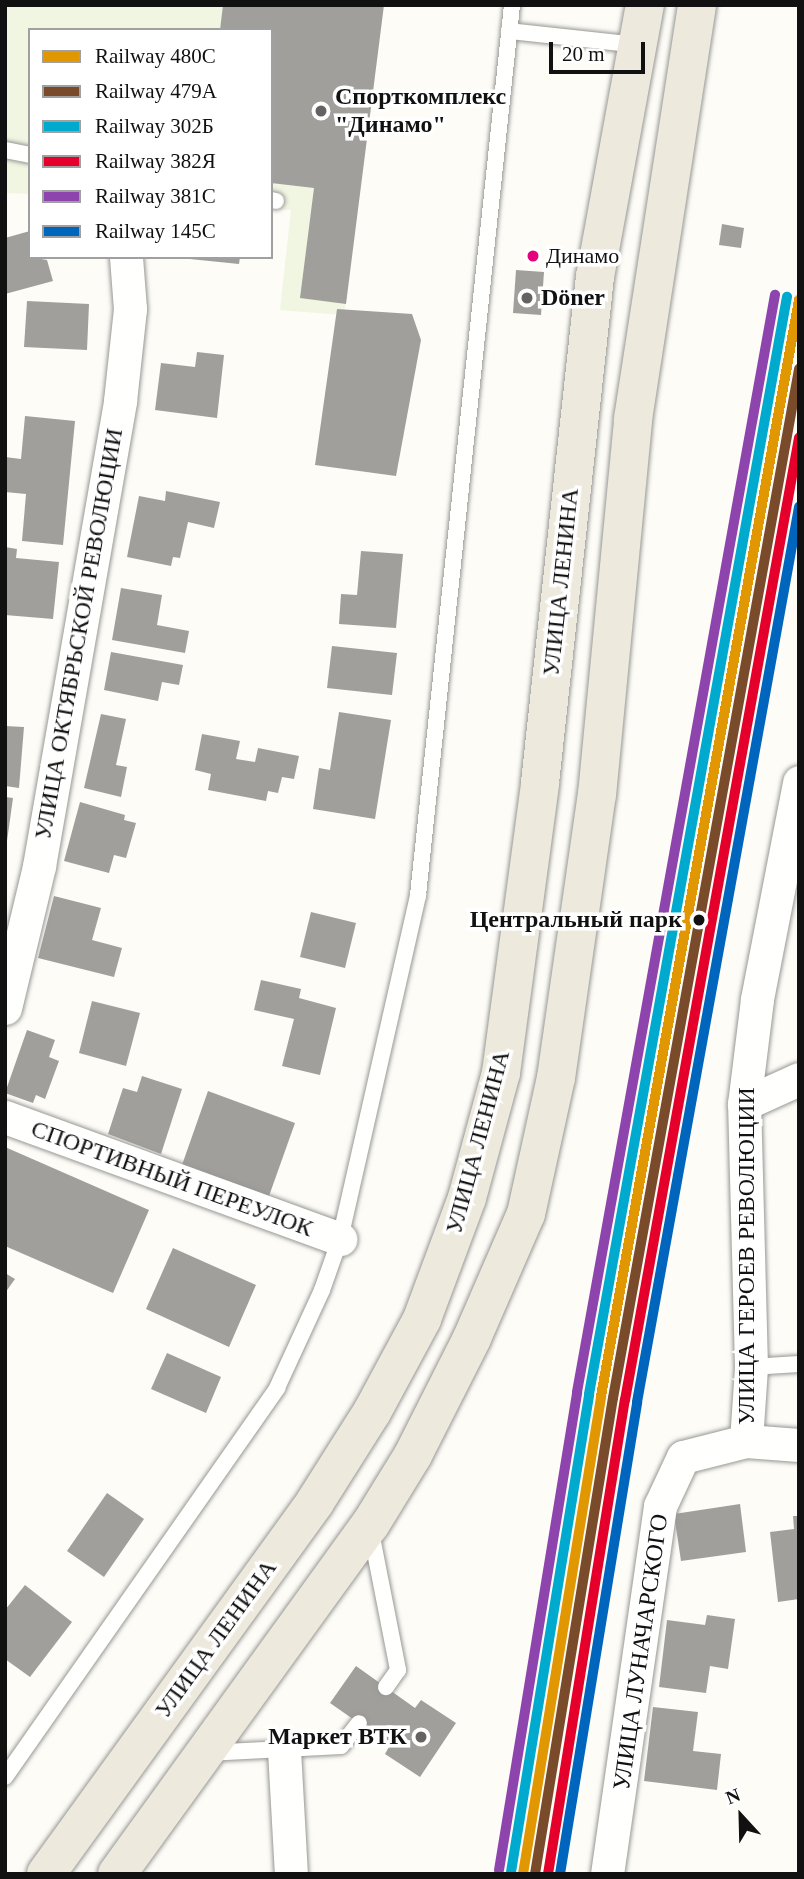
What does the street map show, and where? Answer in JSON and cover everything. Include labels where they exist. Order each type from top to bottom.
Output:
[{"type":"main road","name":"УЛИЦА ЛЕНИНА","points":[[46,1874],[315,1502],[372,1412],[422,1319],[467,1198],[501,1073],[540,783],[595,277],[645,5]]},
{"type":"main road","points":[[117,1874],[370,1525],[432,1423],[526,1214],[556,1078],[597,796],[633,419],[697,5]]},
{"type":"main road","points":[[638,45],[688,50]]},
{"type":"street","name":"УЛИЦА ОКТЯБРЬСКОЙ РЕВОЛЮЦИИ","points":[[5,1008],[39,866],[120,401],[130,309],[126,259]]},
{"type":"street","name":"УЛИЦА ГЕРОЕВ РЕВОЛЮЦИИ","points":[[746,1441],[751,1367],[744,1104],[757,999],[799,782]]},
{"type":"street","points":[[744,1104],[799,1079]]},
{"type":"street","name":"СПОРТИВНЫЙ ПЕРЕУЛОК","points":[[5,1117],[340,1239]]},
{"type":"street","points":[[746,1441],[799,1445]]},
{"type":"street","name":"УЛИЦА ЛУНАЧАРСКОГО","points":[[607,1874],[660,1506],[682,1457],[746,1441]]},
{"type":"street","points":[[284,1750],[291,1874]]},
{"type":"lane","points":[[5,1777],[277,1388],[322,1290],[340,1239],[418,895],[512,5]]},
{"type":"lane","points":[[509,31],[638,45]]},
{"type":"lane","points":[[5,150],[28,155]]},
{"type":"lane","points":[[751,1367],[799,1364]]},
{"type":"lane","points":[[370,1525],[398,1670],[386,1687]]},
{"type":"lane","points":[[205,1753],[341,1746],[359,1723]]},
{"type":"green space","name":"Спорткомплекс \"Динамо\"","points":[[5,5],[384,5],[344,315],[280,310],[291,210],[273,209],[273,28],[28,28],[28,194],[5,193]]},
{"type":"building","name":"Спорткомплекс \"Динамо\"","points":[[223,5],[384,5],[346,304],[300,298],[314,188],[273,183],[273,28],[220,28]]},
{"type":"building","points":[[722,224],[744,228],[741,248],[719,245]]},
{"type":"building","points":[[28,232],[28,259],[47,260],[53,281],[5,294],[5,238]]},
{"type":"building","points":[[190,259],[240,259],[239,264]]},
{"type":"building","points":[[516,270],[544,272],[541,315],[513,313]]},
{"type":"building","points":[[27,301],[89,304],[87,350],[24,347]]},
{"type":"building","points":[[337,309],[412,314],[421,340],[396,476],[315,465]]},
{"type":"building","points":[[197,352],[224,355],[217,418],[155,410],[161,363],[195,367]]},
{"type":"building","points":[[25,416],[75,421],[63,545],[22,541],[26,494],[5,492],[5,457],[21,459]]},
{"type":"building","points":[[166,491],[220,502],[214,528],[188,522],[180,558],[173,557],[171,566],[127,557],[139,496],[165,501]]},
{"type":"building","points":[[5,547],[17,549],[16,558],[59,562],[53,619],[5,615]]},
{"type":"building","points":[[361,551],[403,554],[396,628],[339,624],[341,594],[357,595]]},
{"type":"building","points":[[121,588],[162,595],[157,625],[189,631],[185,653],[112,640]]},
{"type":"building","points":[[332,646],[397,653],[392,695],[327,688]]},
{"type":"building","points":[[111,652],[183,665],[179,685],[162,682],[158,701],[104,690]]},
{"type":"building","points":[[339,712],[391,720],[375,819],[313,809],[319,768],[330,770]]},
{"type":"building","points":[[101,714],[126,719],[116,765],[127,767],[121,797],[84,788]]},
{"type":"building","points":[[5,726],[24,727],[19,788],[5,786]]},
{"type":"building","points":[[202,734],[240,741],[236,759],[255,762],[258,748],[299,756],[294,779],[282,777],[278,793],[268,791],[266,801],[208,790],[211,774],[195,770]]},
{"type":"building","points":[[5,797],[13,798],[7,841],[5,841]]},
{"type":"building","points":[[80,802],[125,815],[124,820],[136,823],[126,858],[114,855],[109,873],[64,861]]},
{"type":"building","points":[[54,896],[101,908],[92,940],[122,948],[114,977],[38,958]]},
{"type":"building","points":[[311,912],[356,923],[345,968],[300,957]]},
{"type":"building","points":[[261,980],[301,989],[299,998],[336,1008],[320,1075],[282,1066],[294,1019],[254,1010]]},
{"type":"building","points":[[92,1001],[140,1013],[126,1066],[79,1053]]},
{"type":"building","points":[[27,1030],[55,1040],[49,1057],[59,1061],[45,1099],[36,1095],[33,1103],[5,1093]]},
{"type":"building","points":[[142,1076],[182,1089],[161,1154],[108,1134],[123,1088],[137,1092]]},
{"type":"building","points":[[208,1091],[295,1123],[269,1196],[182,1165]]},
{"type":"building","points":[[5,1147],[149,1210],[113,1293],[5,1246]]},
{"type":"building","points":[[173,1248],[256,1285],[229,1347],[146,1309]]},
{"type":"building","points":[[5,1273],[15,1279],[5,1293]]},
{"type":"building","points":[[167,1353],[221,1377],[206,1413],[151,1389]]},
{"type":"building","points":[[107,1493],[144,1519],[104,1577],[67,1551]]},
{"type":"building","points":[[740,1504],[746,1552],[681,1561],[674,1514]]},
{"type":"building","points":[[793,1516],[799,1516],[799,1599],[778,1602],[770,1532],[794,1529]]},
{"type":"building","points":[[25,1585],[72,1622],[30,1677],[5,1659],[5,1610]]},
{"type":"building","points":[[707,1615],[735,1619],[728,1669],[710,1666],[706,1693],[659,1687],[667,1620],[705,1625]]},
{"type":"building","points":[[356,1666],[415,1708],[421,1700],[456,1723],[420,1777],[385,1754],[390,1745],[330,1703]]},
{"type":"building","points":[[653,1707],[698,1712],[693,1751],[721,1754],[717,1790],[644,1781]]},
{"type":"rail line","name":"381С","points":[[499,1870],[577,1392],[775,295]]},
{"type":"rail line","name":"302Б","points":[[511,1872],[589,1394],[787,297]]},
{"type":"rail line","name":"480С","points":[[523,1874],[601,1396],[799,300]]},
{"type":"rail line","name":"479А","points":[[535,1874],[613,1398],[799,369]]},
{"type":"rail line","name":"382Я","points":[[548,1874],[625,1400],[799,438]]},
{"type":"rail line","name":"145С","points":[[560,1874],[637,1402],[799,507]]},
{"type":"place","name":"Спорткомплекс \"Динамо\"","points":[[321,111]]},
{"type":"place","name":"Динамо","points":[[533,256]]},
{"type":"place","name":"Döner","points":[[527,298]]},
{"type":"place","name":"Центральный парк","points":[[699,920]]},
{"type":"place","name":"Маркет ВТК","points":[[421,1737]]}]
